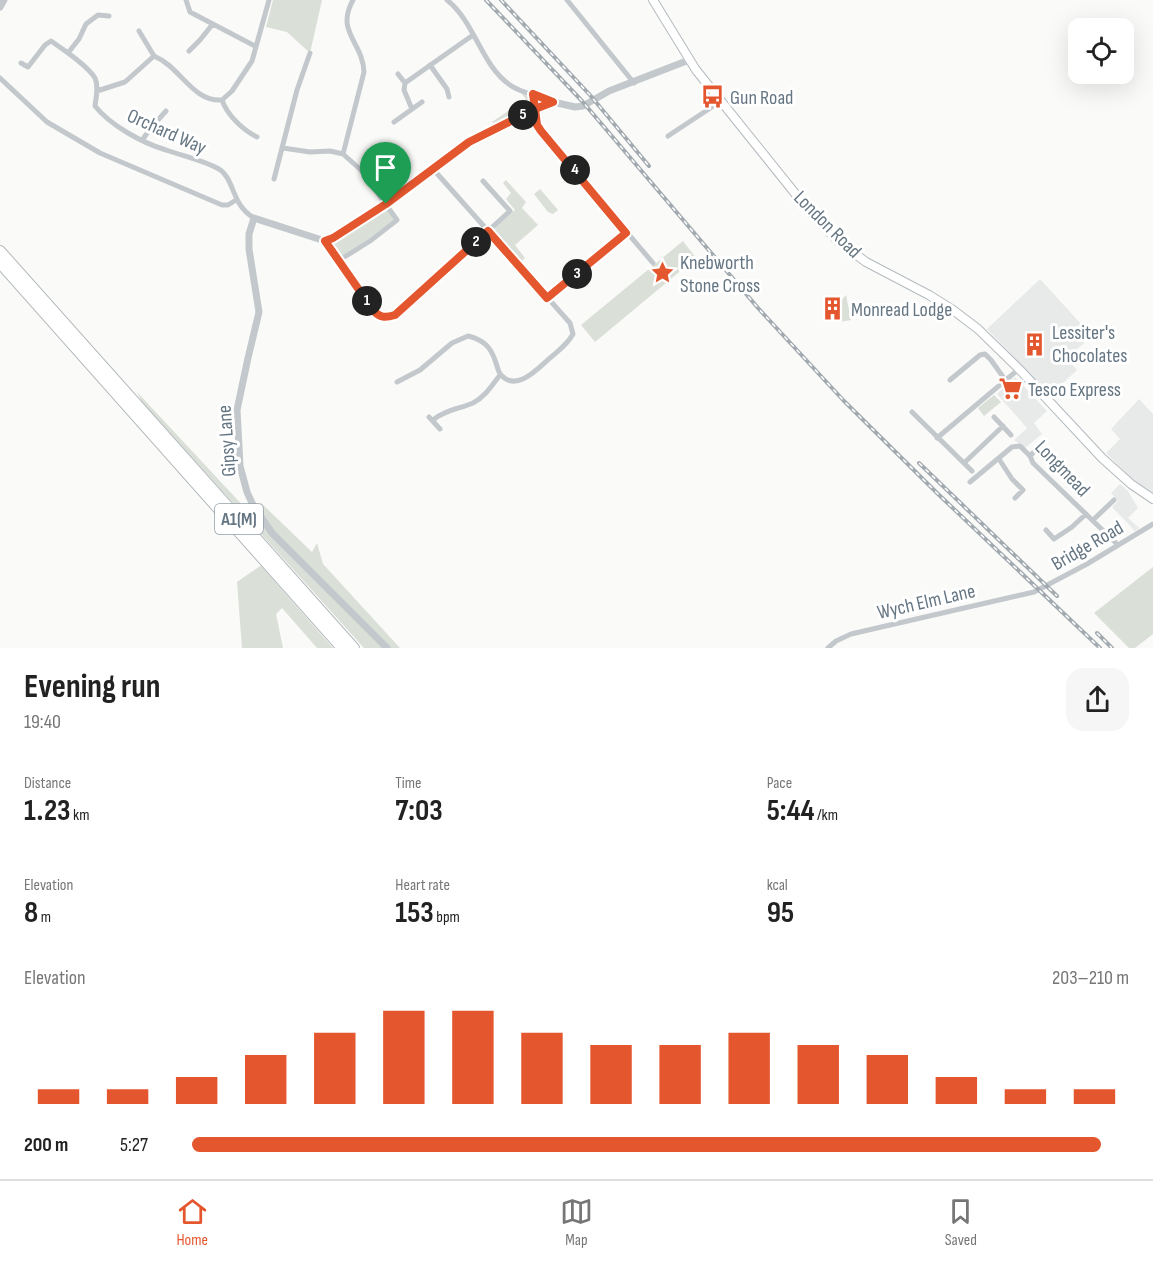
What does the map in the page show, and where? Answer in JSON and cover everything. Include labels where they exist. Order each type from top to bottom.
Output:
[{"type":"highway","name":"A1(M)","points":[[0,251],[354,648]]},
{"type":"highway","name":"A1(M)","points":[[0,263],[342,648]]},
{"type":"main road","name":"London Road","points":[[653,0],[689,60],[810,213],[838,241],[866,262],[954,310],[978,328],[1108,464],[1153,499]]},
{"type":"street","points":[[0,7],[4,0]]},
{"type":"street","points":[[186,0],[190,12],[255,46]]},
{"type":"street","points":[[139,32],[154,56],[174,68],[201,96],[222,100],[232,91],[252,61],[269,0]]},
{"type":"street","points":[[343,154],[364,72],[363,58],[351,37],[347,24],[348,12],[353,0]]},
{"type":"street","points":[[447,0],[459,9],[504,80],[511,86],[553,102],[575,107],[583,106],[609,91],[689,60]]},
{"type":"street","points":[[567,0],[633,83]]},
{"type":"street","points":[[68,53],[87,24],[98,15],[109,16]]},
{"type":"street","points":[[189,51],[212,25]]},
{"type":"street","points":[[405,83],[473,34]]},
{"type":"street","name":"Orchard Way","points":[[21,63],[28,66],[51,41],[95,78],[97,91],[95,106],[105,119],[157,147],[219,169],[227,179],[236,200],[254,218]]},
{"type":"street","points":[[274,179],[297,90],[310,53]]},
{"type":"street","points":[[97,91],[125,82],[154,56]]},
{"type":"street","points":[[430,65],[447,89],[449,97]]},
{"type":"street","points":[[398,74],[405,83],[404,90],[412,109]]},
{"type":"street","points":[[0,78],[47,122],[100,153],[222,205],[228,205],[236,200]]},
{"type":"street","points":[[533,94],[537,125],[541,131],[653,263]]},
{"type":"street","points":[[222,100],[240,126],[257,137]]},
{"type":"street","points":[[668,136],[721,101]]},
{"type":"street","points":[[394,122],[422,102]]},
{"type":"street","points":[[254,218],[325,241],[333,238],[386,204],[469,142],[553,102]]},
{"type":"street","points":[[143,140],[166,111]]},
{"type":"street","points":[[283,148],[343,154],[355,163],[397,220],[370,241],[338,261]]},
{"type":"street","points":[[397,382],[420,370],[452,343],[468,336],[481,340],[489,346],[500,375],[505,379],[515,380],[531,376],[566,345],[573,334],[570,323],[433,170]]},
{"type":"street","points":[[325,241],[378,316],[386,318],[395,315],[510,212],[483,181]]},
{"type":"street","name":"Gipsy Lane","points":[[254,218],[249,234],[249,249],[259,312],[237,410],[240,466],[247,492],[252,505],[272,533],[387,648]]},
{"type":"street","points":[[547,298],[626,233]]},
{"type":"street","points":[[950,380],[982,354],[992,360],[1006,381]]},
{"type":"street","points":[[937,438],[1019,369]]},
{"type":"street","points":[[440,429],[431,419],[480,398],[500,375]]},
{"type":"street","points":[[912,412],[972,471]]},
{"type":"street","points":[[994,417],[1011,435]]},
{"type":"street","points":[[964,463],[1003,426]]},
{"type":"street","points":[[1030,456],[1032,451],[1044,441]]},
{"type":"street","name":"Longmead","points":[[999,459],[1012,447],[1022,447],[1033,463],[1118,545]]},
{"type":"street","points":[[970,482],[999,459],[1023,490],[1016,498]]},
{"type":"street","name":"Longmead","points":[[1093,520],[1114,500]]},
{"type":"street","name":"Longmead","points":[[1046,530],[1054,538],[1072,527],[1086,514]]},
{"type":"street","name":"Bridge Road","points":[[1034,592],[1153,524]]},
{"type":"street","name":"Wych Elm Lane","points":[[828,648],[836,641],[851,634],[1034,592]]},
{"type":"shaded area","points":[[273,0],[322,0],[310,53],[287,32],[266,27]]},
{"type":"shaded area","points":[[521,93],[530,97],[531,107],[495,125],[492,122],[526,99]]},
{"type":"shaded area","points":[[506,180],[526,202],[522,208],[538,225],[515,245],[525,258],[521,262],[494,232],[495,227],[515,210],[506,199],[511,193],[503,183]]},
{"type":"shaded area","points":[[540,189],[558,210],[553,214],[548,212],[534,194]]},
{"type":"shaded area","points":[[386,207],[394,219],[340,257],[331,244]]},
{"type":"shaded area","points":[[683,241],[696,258],[595,342],[581,325]]},
{"type":"shaded area","points":[[1040,279],[1092,336],[1067,358],[1077,370],[1050,395],[987,329]]},
{"type":"shaded area","points":[[846,295],[851,320],[839,322],[834,297],[841,301]]},
{"type":"shaded area","points":[[1015,377],[1047,411],[1034,423],[1042,434],[1025,448],[1014,440],[1027,428],[997,394]]},
{"type":"shaded area","points":[[137,392],[246,509],[261,503],[312,552],[317,543],[323,564],[400,648],[364,648],[142,402]]},
{"type":"shaded area","points":[[994,395],[1001,402],[984,416],[978,408]]},
{"type":"shaded area","points":[[1139,399],[1153,414],[1153,493],[1130,477],[1106,453],[1120,439],[1111,429]]},
{"type":"shaded area","points":[[1120,484],[1128,491],[1138,508],[1128,518],[1139,528],[1135,531],[1112,507],[1118,501],[1111,493]]},
{"type":"shaded area","points":[[260,566],[333,648],[317,648],[282,608],[276,614],[283,648],[242,648],[237,582]]},
{"type":"shaded area","points":[[1153,567],[1153,634],[1135,648],[1129,648],[1094,613]]},
{"type":"railway","points":[[486,0],[582,101],[758,308],[844,401],[1100,648]]},
{"type":"railway","points":[[501,0],[590,95],[649,166]]},
{"type":"railway","points":[[919,463],[1057,596]]},
{"type":"railway","points":[[1097,633],[1112,648]]},
{"type":"place","name":"Gun Road","points":[[712,97]]},
{"type":"place","name":"Knebworth Stone Cross","points":[[662,273]]},
{"type":"place","name":"Monread Lodge","points":[[833,309]]},
{"type":"place","name":"Lessiter's Chocolates","points":[[1034,344]]},
{"type":"place","name":"Tesco Express","points":[[1010,389]]},
{"type":"route","points":[[386,204],[325,241],[373,310],[378,316],[386,318],[395,315],[488,231],[547,298],[626,233],[541,131],[537,125],[535,109],[553,102],[533,94],[535,109],[469,142],[386,204]]}]
